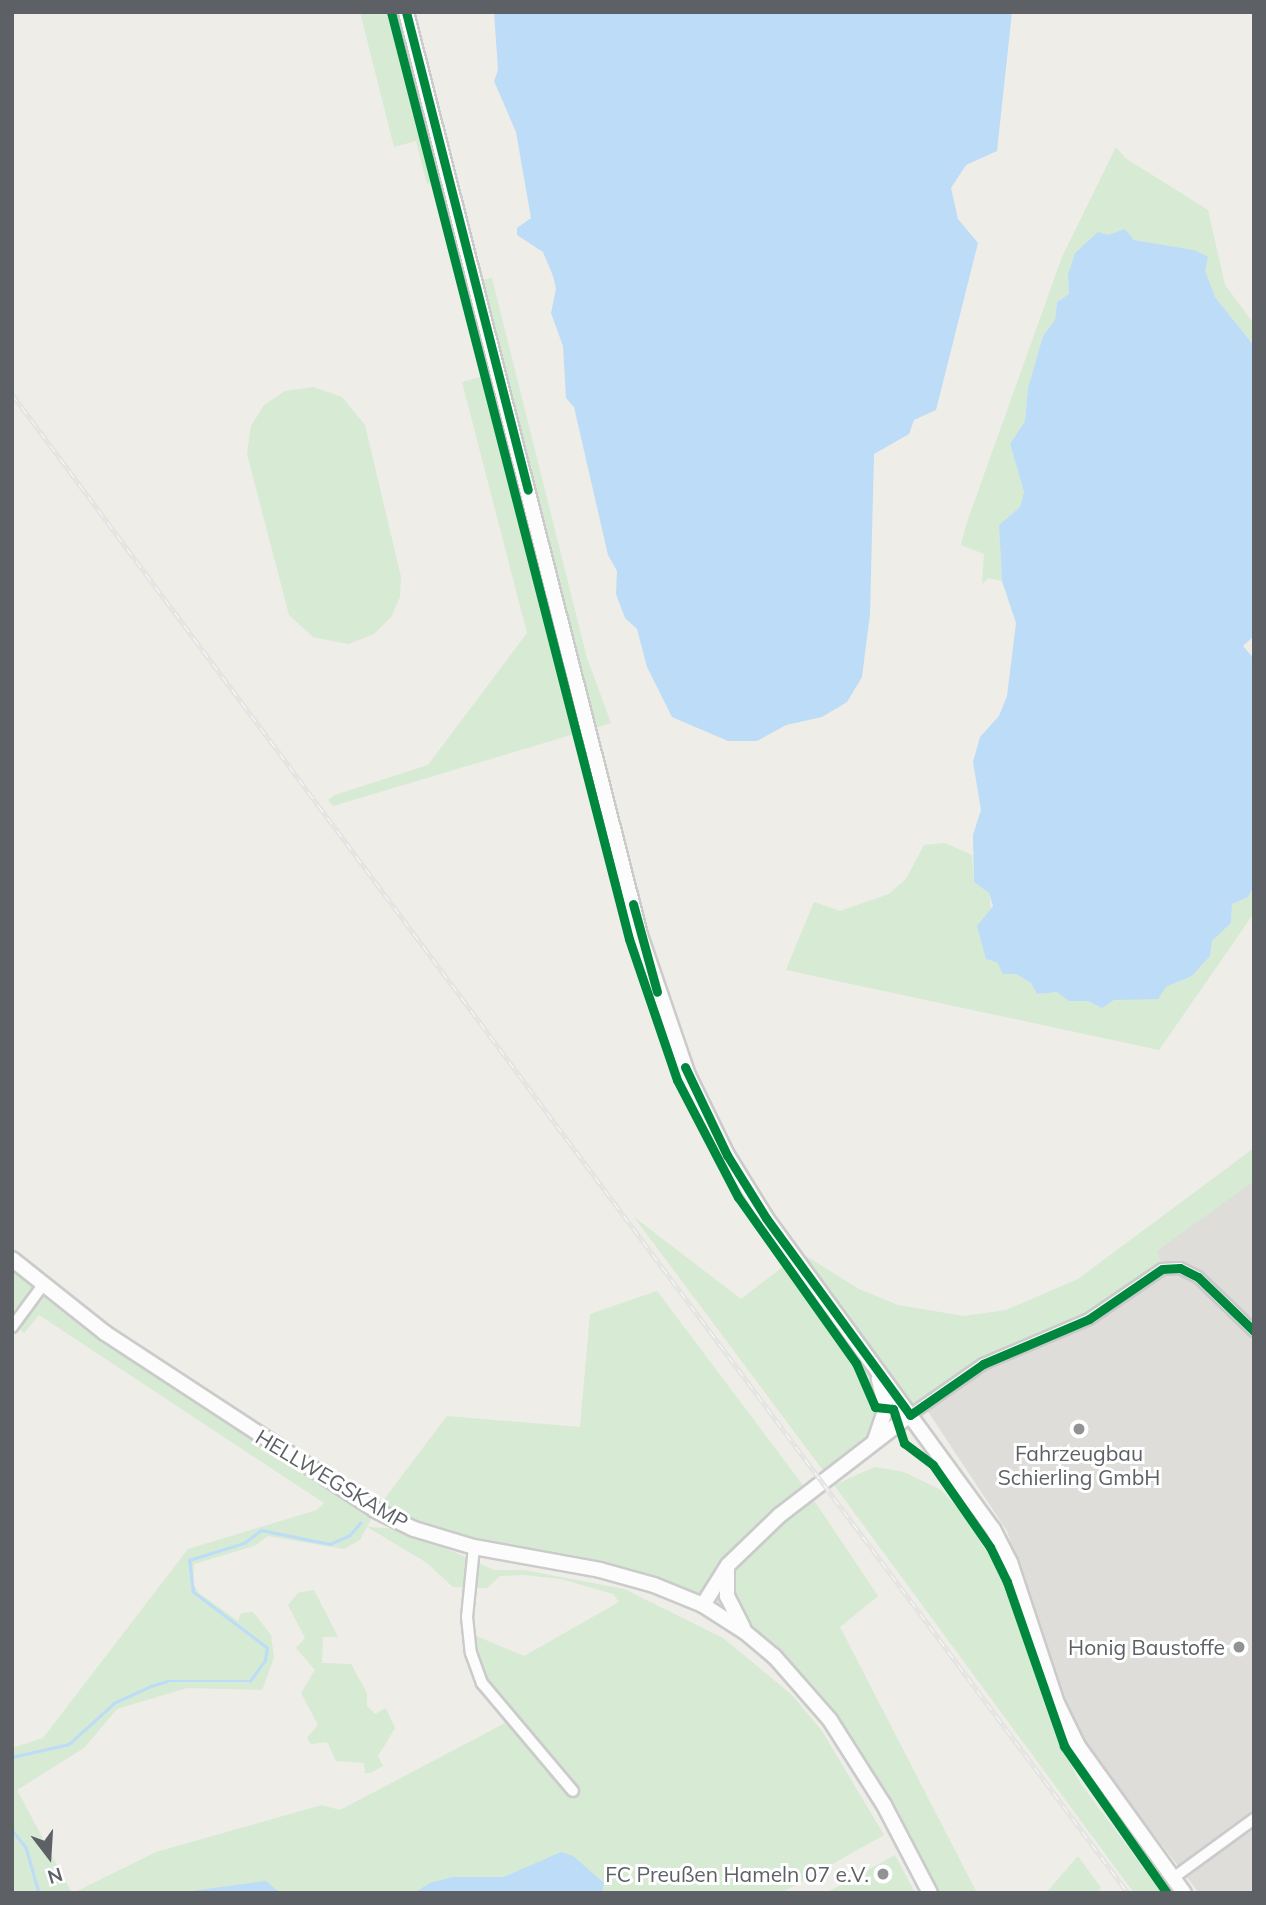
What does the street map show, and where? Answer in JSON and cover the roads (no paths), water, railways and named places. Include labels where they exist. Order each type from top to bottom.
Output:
[{"type":"main road","points":[[406,12],[621,858],[668,1024],[727,1155],[766,1218],[972,1498],[1010,1562],[1057,1703],[1085,1760],[1184,1893]]},
{"type":"main road","name":"HELLWEGSKAMP","points":[[12,1259],[105,1333],[375,1510],[414,1528],[474,1547],[600,1570],[703,1605],[746,1632]]},
{"type":"main road","points":[[873,1365],[886,1408],[873,1443]]},
{"type":"main road","points":[[703,1605],[728,1564],[780,1515],[910,1415]]},
{"type":"main road","points":[[728,1564],[727,1596],[746,1632],[774,1656],[830,1720],[884,1805],[930,1893]]},
{"type":"street","points":[[910,1415],[983,1364],[1089,1319],[1163,1269],[1180,1268],[1198,1276],[1254,1331]]},
{"type":"street","points":[[12,1327],[43,1285]]},
{"type":"street","points":[[474,1547],[467,1617],[471,1653],[482,1684],[573,1791]]},
{"type":"street","points":[[1173,1878],[1254,1819]]},
{"type":"water","points":[[494,12],[1012,12],[997,151],[966,165],[951,188],[958,219],[978,243],[936,410],[914,420],[909,434],[874,454],[870,614],[862,677],[847,702],[822,717],[786,725],[757,741],[728,741],[672,717],[647,667],[637,629],[625,618],[616,594],[617,571],[608,555],[574,407],[566,398],[563,346],[551,313],[556,289],[553,276],[543,252],[517,235],[517,228],[531,218],[516,132],[494,81],[498,70]]},
{"type":"water","points":[[1125,229],[1134,240],[1194,250],[1208,257],[1205,271],[1215,297],[1254,346],[1254,636],[1243,646],[1254,659],[1254,886],[1248,897],[1232,904],[1231,923],[1212,941],[1210,956],[1192,976],[1166,987],[1158,999],[1114,1000],[1102,1008],[1088,1001],[1069,1001],[1057,992],[1037,994],[1031,983],[1016,974],[1003,974],[997,962],[986,959],[977,926],[993,906],[989,893],[974,882],[973,835],[981,810],[973,762],[980,737],[999,716],[1007,696],[1016,623],[1002,581],[999,525],[1020,507],[1024,492],[1010,444],[1025,421],[1028,388],[1043,336],[1055,320],[1057,302],[1069,294],[1068,275],[1075,253],[1098,232],[1109,235]]},
{"type":"water","points":[[561,1852],[573,1856],[604,1883],[602,1893],[414,1893],[430,1883],[453,1877],[504,1877]]},
{"type":"water","points":[[266,1881],[280,1893],[183,1893],[199,1890]]},
{"type":"waterway","points":[[12,1757],[69,1744],[114,1703],[151,1686],[167,1681],[250,1681],[265,1660],[267,1648],[193,1592],[189,1560],[244,1543],[261,1530],[330,1544],[350,1535],[360,1523]]},
{"type":"waterway","points":[[12,1830],[26,1847],[39,1893]]},
{"type":"railway","points":[[12,394],[1128,1893]]},
{"type":"place","name":"Fahrzeugbau Schierling GmbH","points":[[1079,1429]]},
{"type":"place","name":"Honig Baustoffe","points":[[1239,1647]]},
{"type":"place","name":"FC Preußen Hameln 07 e.V.","points":[[883,1874]]}]
